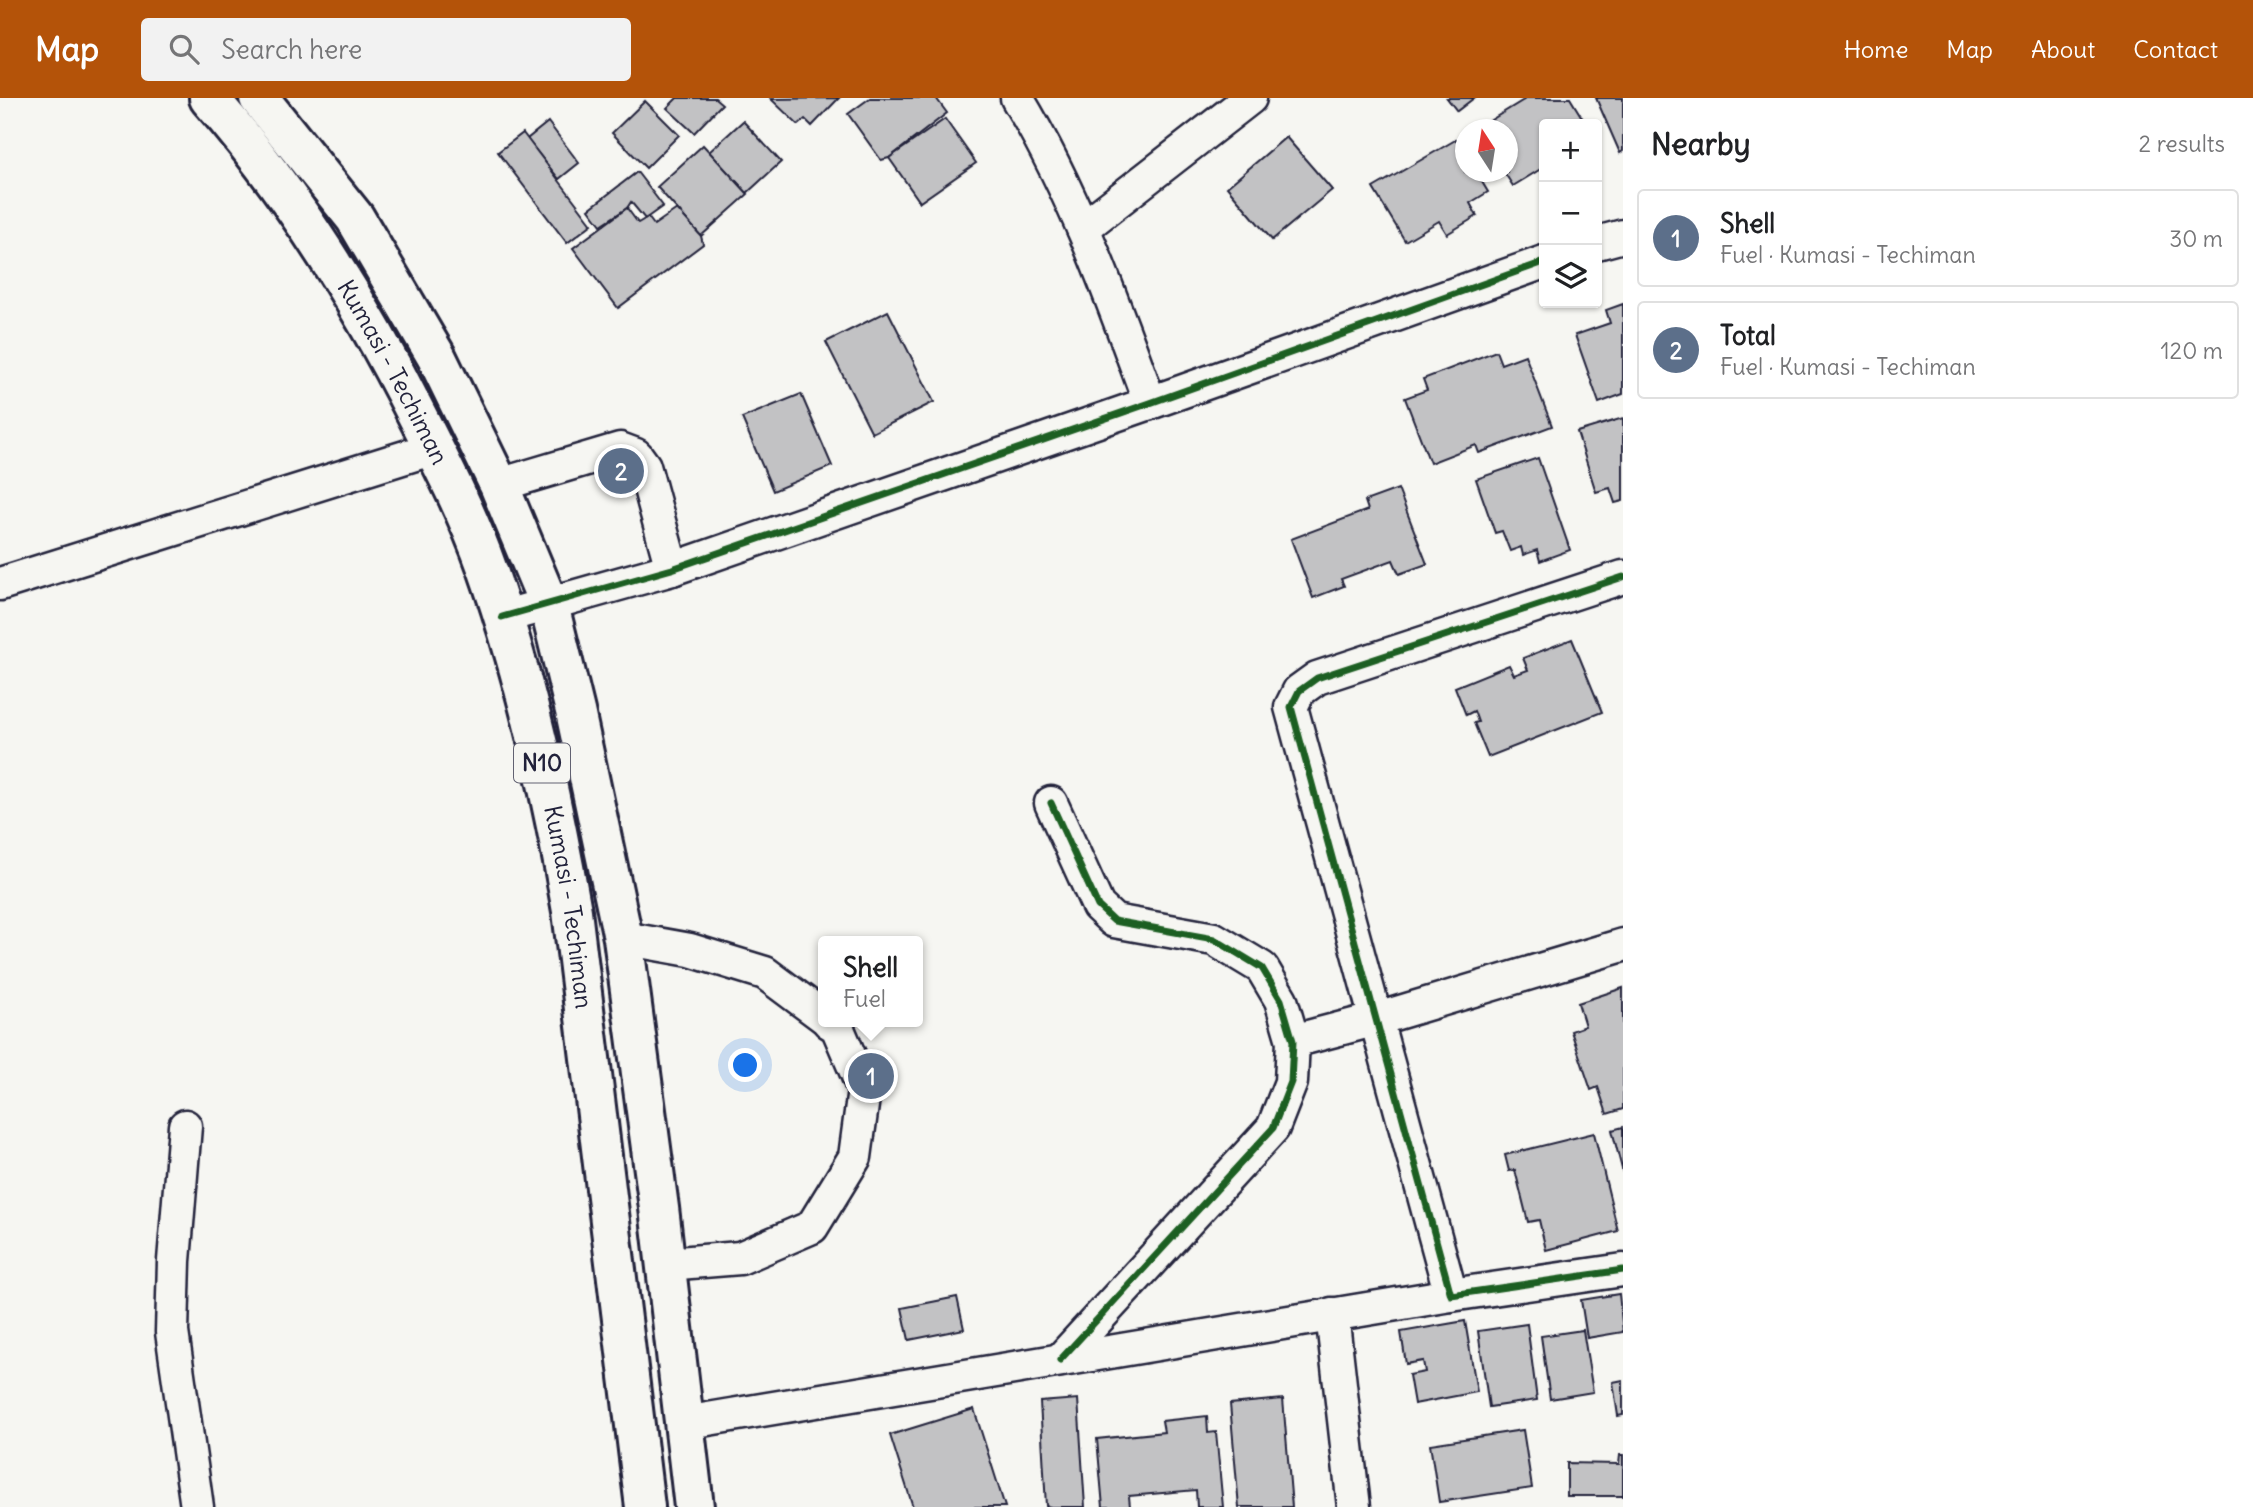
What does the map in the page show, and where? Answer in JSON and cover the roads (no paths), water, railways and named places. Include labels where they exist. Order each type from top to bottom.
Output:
[{"type":"highway","name":"Kumasi - Techiman","points":[[209,98],[246,141],[321,247],[383,347],[465,510],[488,570],[518,669],[555,816],[572,911],[645,1507]]},
{"type":"highway","name":"N10","points":[[259,98],[355,218],[436,356],[499,485],[549,605],[575,710],[623,938],[666,1264],[694,1507]]},
{"type":"street","points":[[1017,98],[1060,176],[1083,228],[1150,403]]},
{"type":"street","points":[[1083,228],[1250,98]]},
{"type":"street","points":[[1602,242],[1623,236]]},
{"type":"street","points":[[502,617],[672,569],[1150,403],[1539,264]]},
{"type":"street","points":[[0,584],[434,448]]},
{"type":"street","points":[[499,485],[620,449],[636,455],[644,466],[672,569]]},
{"type":"street","points":[[1451,1295],[1291,707],[1299,691],[1317,678],[1623,578]]},
{"type":"street","points":[[1051,803],[1098,906],[1114,921],[1214,939],[1262,968],[1281,1000],[1293,1041],[1292,1082],[1273,1128],[1060,1360]]},
{"type":"street","points":[[623,938],[690,950],[765,973],[818,1013]]},
{"type":"street","points":[[1293,1041],[1377,1020],[1623,945]]},
{"type":"street","points":[[666,1264],[740,1258],[812,1227],[855,1157],[864,1090],[837,1027]]},
{"type":"street","points":[[185,1126],[174,1261],[172,1332],[197,1507]]},
{"type":"street","points":[[684,1423],[1332,1314],[1623,1270]]},
{"type":"street","points":[[1332,1314],[1354,1507]]},
{"type":"place","name":"Total","points":[[621,471]]},
{"type":"place","name":"Shell","points":[[871,1076]]}]
